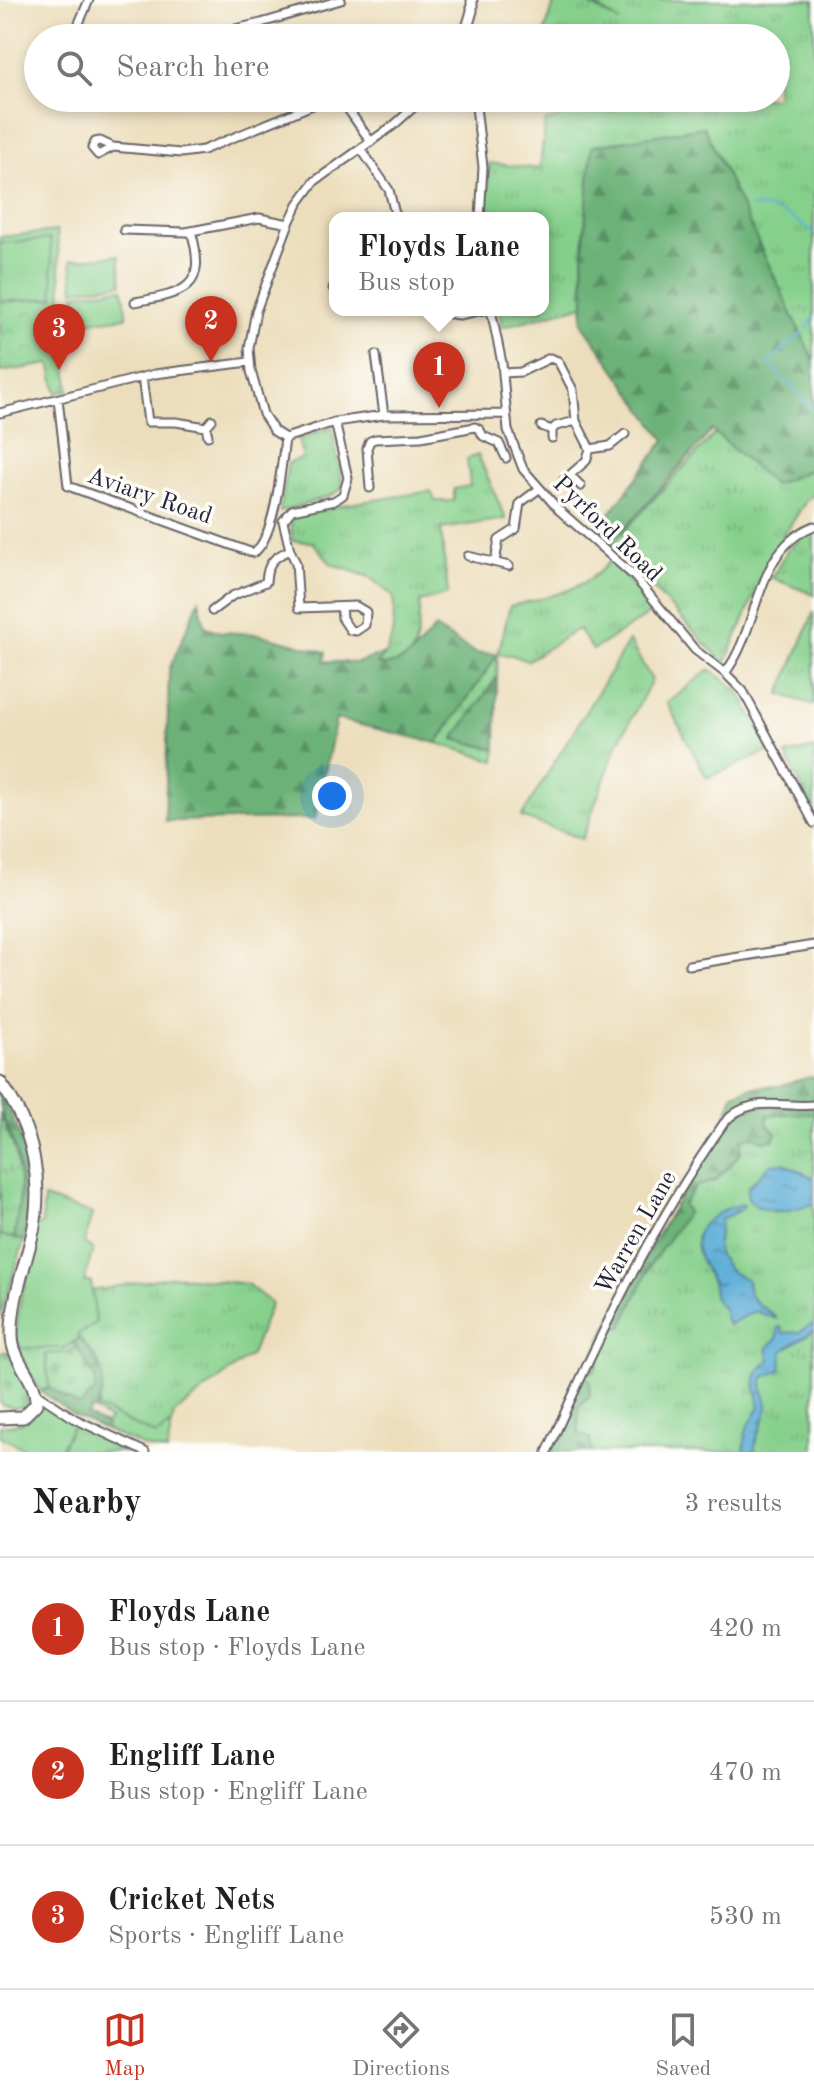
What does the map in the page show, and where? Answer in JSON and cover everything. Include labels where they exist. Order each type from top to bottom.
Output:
[{"type":"main road","points":[[0,1082],[21,1118],[36,1166],[37,1192],[33,1229],[15,1294],[12,1336],[15,1358],[36,1393],[36,1404],[29,1414],[18,1418],[0,1418]]},
{"type":"street","points":[[79,24],[89,0]]},
{"type":"street","points":[[256,24],[341,0]]},
{"type":"street","points":[[468,24],[472,0]]},
{"type":"street","points":[[113,147],[181,153],[203,150],[296,112]]},
{"type":"street","points":[[350,112],[371,142]]},
{"type":"street","points":[[407,112],[315,181],[298,204],[252,324],[249,362],[263,414],[274,431],[289,437],[335,422],[384,415],[506,414]]},
{"type":"street","points":[[477,112],[483,167],[480,212]]},
{"type":"street","points":[[361,149],[389,190],[394,212]]},
{"type":"street","points":[[129,228],[191,231],[259,218],[289,224]]},
{"type":"street","points":[[140,299],[179,292],[191,282],[197,257],[191,231]]},
{"type":"street","name":"Pyrford Road","points":[[492,316],[503,373],[506,414],[523,469],[581,531],[627,569],[685,639],[725,673],[747,697],[814,823]]},
{"type":"street","points":[[376,355],[384,415]]},
{"type":"street","points":[[503,373],[521,372],[555,359],[573,390],[576,421],[590,449],[586,461],[563,481]]},
{"type":"street","points":[[0,413],[142,377],[249,362]]},
{"type":"street","points":[[142,377],[148,422],[176,422],[206,427]]},
{"type":"street","name":"Aviary Road","points":[[58,399],[68,486],[185,526],[241,549],[257,552],[266,535],[289,437]]},
{"type":"street","points":[[432,414],[434,434]]},
{"type":"street","points":[[206,427],[212,420]]},
{"type":"street","points":[[541,426],[552,434],[576,421]]},
{"type":"street","points":[[335,422],[348,478],[347,489],[334,501],[292,510],[283,521],[296,563],[299,608],[341,607]]},
{"type":"street","points":[[206,427],[208,436]]},
{"type":"street","points":[[370,488],[367,448],[370,441],[477,428],[483,436],[499,443],[506,458]]},
{"type":"street","points":[[590,449],[602,449],[623,438]]},
{"type":"street","points":[[571,476],[581,486]]},
{"type":"street","points":[[495,562],[499,540],[516,529],[520,503],[539,489]]},
{"type":"street","points":[[725,673],[735,658],[774,558],[793,537],[814,526]]},
{"type":"street","points":[[212,611],[232,596],[266,582],[272,560],[290,550]]},
{"type":"street","points":[[468,556],[509,566]]},
{"type":"street","points":[[689,965],[814,945]]},
{"type":"street","points":[[701,963],[703,973]]},
{"type":"street","name":"Warren Lane","points":[[547,1452],[595,1345],[642,1253],[724,1123],[738,1110],[755,1104],[814,1105]]},
{"type":"street","points":[[36,1393],[75,1419],[145,1452]]},
{"type":"green space","points":[[555,0],[581,0],[620,22],[587,0],[814,0],[814,495],[808,498],[773,552],[725,664],[611,545],[793,350],[704,127],[592,146],[583,250],[584,305],[549,314],[549,212],[487,212],[489,163],[540,169],[545,122],[574,112],[790,112],[790,24],[547,24]]},
{"type":"green space","points":[[704,127],[814,361],[814,468],[774,485],[712,430],[611,545],[595,533],[665,440],[582,323],[583,250],[592,146]]},
{"type":"green space","points":[[57,231],[69,390],[57,393],[50,364],[0,372],[0,237]]},
{"type":"green space","points":[[50,239],[54,298],[0,302],[0,243]]},
{"type":"green space","points":[[119,255],[122,284],[74,290],[71,260]]},
{"type":"green space","points":[[123,288],[127,317],[79,323],[75,294]]},
{"type":"green space","points":[[500,316],[543,316],[502,327]]},
{"type":"green space","points":[[332,427],[343,488],[330,496],[280,512],[288,463],[303,458],[298,439]]},
{"type":"green space","points":[[478,455],[506,519],[441,529],[448,594],[420,602],[417,638],[409,656],[391,665],[376,664],[390,642],[394,623],[393,596],[369,577],[331,564],[313,542],[292,541],[291,513],[431,491],[435,501],[454,501],[454,489],[470,486],[467,459]]},
{"type":"green space","points":[[814,526],[814,595],[772,578],[787,551]]},
{"type":"green space","points":[[611,560],[654,611],[593,650],[578,629],[527,661],[498,654],[510,606],[577,586],[601,571]]},
{"type":"green space","points":[[199,600],[205,626],[220,632],[258,634],[326,652],[324,661],[356,663],[385,654],[377,664],[395,663],[417,649],[435,628],[475,653],[498,654],[437,743],[336,719],[315,819],[165,821],[169,670]]},
{"type":"green space","points":[[814,612],[814,705],[780,694]]},
{"type":"green space","points":[[629,641],[652,680],[617,745],[582,839],[521,817]]},
{"type":"green space","points":[[498,654],[497,677],[454,739],[496,749],[495,761],[437,743]]},
{"type":"green space","points":[[710,669],[739,691],[770,751],[707,778],[667,703]]},
{"type":"green space","points":[[497,677],[496,749],[454,739]]},
{"type":"green space","points":[[814,748],[814,812],[786,755]]},
{"type":"green space","points":[[814,1077],[814,1102],[756,1100],[735,1108],[726,1116],[733,1094],[752,1087],[779,1086]]},
{"type":"green space","points":[[0,1093],[18,1131],[27,1164],[29,1199],[24,1241],[14,1238],[19,1205],[19,1171]]},
{"type":"green space","points":[[754,1106],[814,1107],[814,1113],[768,1115],[767,1124],[776,1133],[773,1140],[763,1141],[755,1136],[742,1139],[741,1153],[715,1181],[697,1186],[683,1204],[687,1213],[651,1264],[622,1327],[612,1329],[594,1372],[587,1368],[636,1274],[727,1123],[736,1114]]},
{"type":"green space","points":[[814,1107],[814,1452],[550,1452],[590,1361],[736,1114]]},
{"type":"green space","points":[[0,1113],[15,1150],[22,1192],[14,1238],[0,1235]]},
{"type":"green space","points":[[44,1198],[92,1214],[84,1243],[93,1249],[84,1282],[91,1282],[96,1323],[64,1348],[20,1348],[15,1337],[22,1289],[25,1288],[24,1277],[37,1224],[42,1224]]},
{"type":"green space","points":[[0,1235],[24,1241],[0,1317]]},
{"type":"green space","points":[[173,1276],[247,1284],[271,1303],[251,1355],[174,1414],[172,1424],[156,1435],[97,1408],[102,1387],[99,1369],[77,1335],[96,1323],[92,1291]]},
{"type":"green space","points":[[79,1338],[99,1364],[103,1380],[96,1411],[92,1409],[87,1416],[105,1424],[107,1431],[73,1415],[41,1391],[49,1387],[67,1400],[95,1392],[95,1378],[73,1343]]},
{"type":"green space","points":[[73,1343],[76,1347],[67,1353],[46,1354],[49,1387],[41,1391],[19,1357],[20,1348],[64,1348]]},
{"type":"green space","points":[[76,1347],[95,1378],[95,1391],[79,1406],[49,1387],[46,1354],[67,1353]]},
{"type":"green space","points":[[9,1351],[31,1391],[27,1407],[12,1408],[0,1404],[0,1353]]},
{"type":"green space","points":[[584,1376],[590,1380],[590,1395],[578,1407],[579,1434],[590,1438],[594,1452],[550,1452]]},
{"type":"green space","points":[[42,1401],[75,1422],[58,1452],[30,1452],[0,1436],[0,1426],[26,1421]]},
{"type":"green space","points":[[97,1408],[156,1435],[172,1424],[167,1452],[145,1447],[107,1431],[105,1424],[109,1420],[96,1411]]},
{"type":"green space","points":[[75,1422],[133,1452],[62,1452]]},
{"type":"water","points":[[783,1163],[814,1178],[814,1204],[771,1211],[748,1199],[748,1187],[771,1164]]},
{"type":"water","points":[[743,1204],[739,1211],[721,1219],[717,1249],[729,1270],[747,1280],[754,1300],[777,1319],[755,1311],[728,1325],[698,1254],[696,1238],[699,1230],[714,1216]]},
{"type":"water","points":[[814,1323],[814,1330],[784,1350],[781,1370],[764,1377],[762,1387],[767,1404],[766,1414],[755,1452],[744,1452],[746,1430],[760,1407],[757,1376],[770,1360],[767,1349],[777,1338],[778,1327],[783,1333],[799,1332]]},
{"type":"waterway","points":[[750,208],[776,210],[814,232]]},
{"type":"waterway","points":[[806,328],[814,318]]},
{"type":"waterway","points":[[803,332],[768,363],[814,411]]},
{"type":"place","name":"Engliff Lane","points":[[211,362]]},
{"type":"place","name":"Cricket Nets","points":[[59,370]]},
{"type":"place","name":"Floyds Lane","points":[[439,408]]}]
